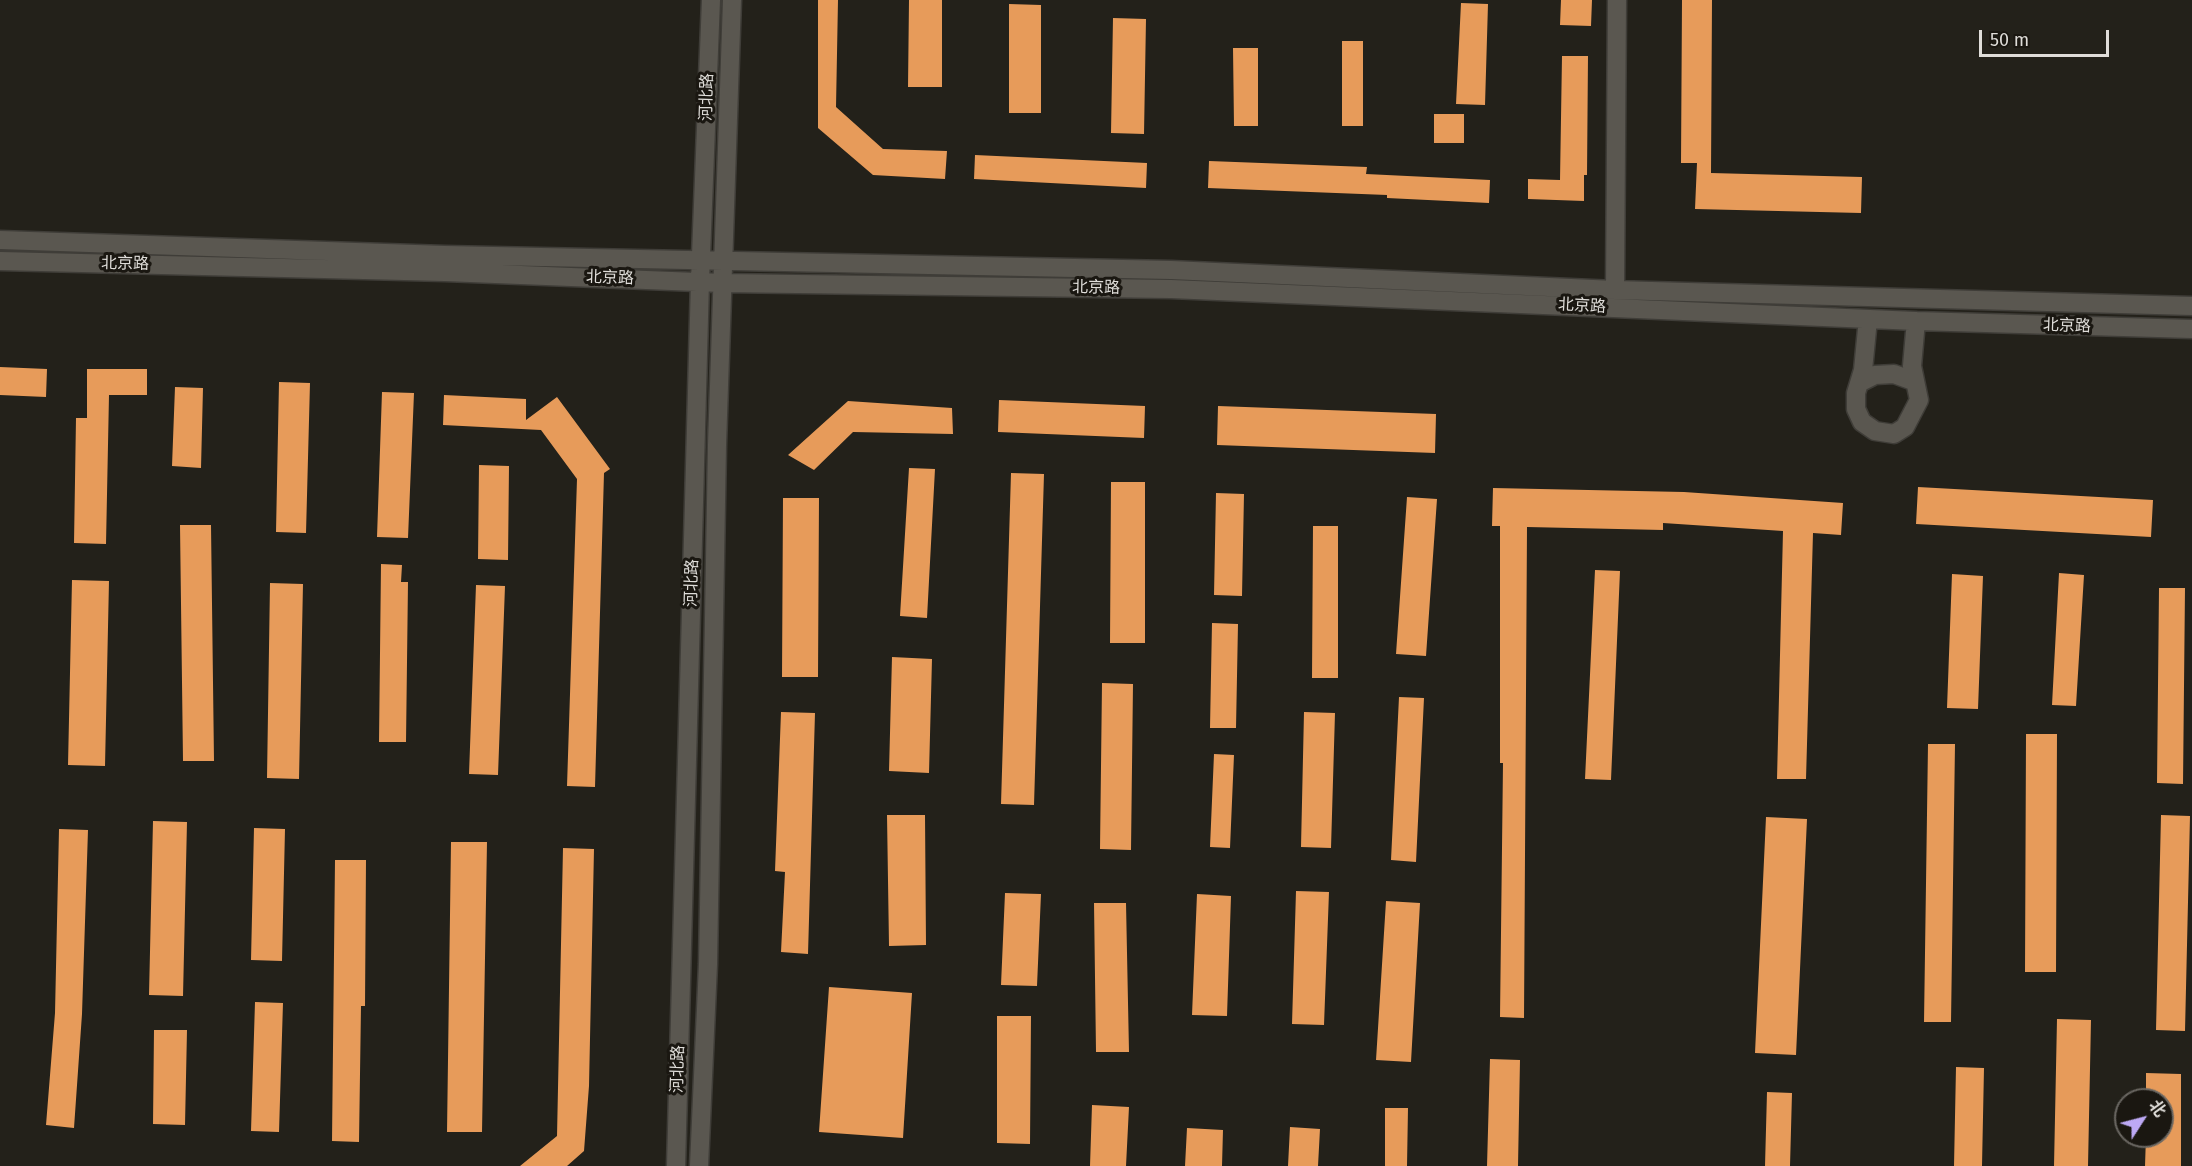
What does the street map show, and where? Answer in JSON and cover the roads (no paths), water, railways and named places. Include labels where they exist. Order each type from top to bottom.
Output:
[{"type":"street","name":"河北路","points":[[676,1166],[700,281],[711,0]]},
{"type":"street","name":"河北路","points":[[699,1166],[708,964],[722,283],[732,0]]},
{"type":"street","points":[[1614,290],[1617,0]]},
{"type":"street","name":"北京路","points":[[0,240],[445,255],[1172,270],[1614,290],[2192,306]]},
{"type":"street","name":"北京路","points":[[0,261],[722,283],[1171,289],[1916,321],[2192,329]]},
{"type":"street","points":[[1868,319],[1856,393],[1856,410],[1862,422],[1875,430],[1894,434],[1905,427],[1919,400],[1913,381],[1912,366],[1916,321]]},
{"type":"street","points":[[1859,383],[1875,375],[1894,374],[1913,381]]}]
